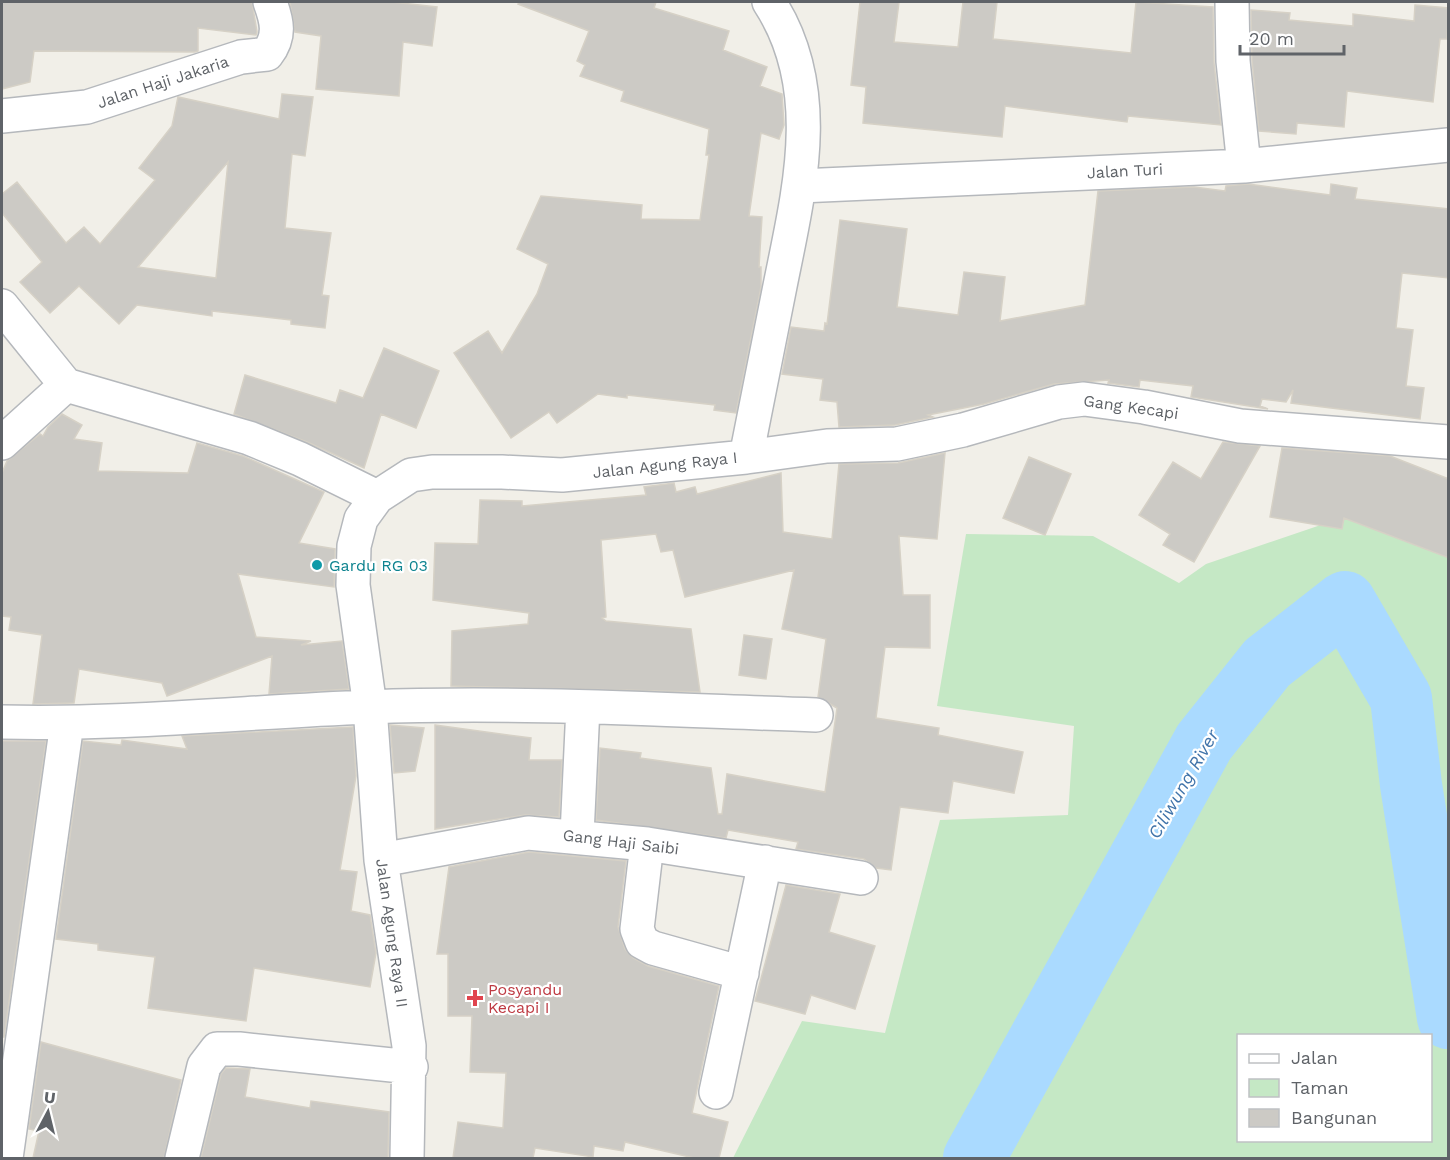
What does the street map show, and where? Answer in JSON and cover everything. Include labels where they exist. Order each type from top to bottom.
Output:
[{"type":"street","name":"Jalan Haji Jakaria","points":[[2,116],[87,107],[241,57],[267,54],[275,43],[277,21],[270,2]]},
{"type":"street","name":"Jalan Agung Raya I","points":[[370,707],[353,585],[354,546],[362,519],[377,497],[411,475],[432,472],[502,471],[562,475],[746,457],[800,186],[805,112],[799,68],[783,23],[769,2]]},
{"type":"street","points":[[1232,2],[1233,61],[1244,166]]},
{"type":"street","name":"Jalan Turi","points":[[800,186],[1244,166],[1449,145]]},
{"type":"street","points":[[2,306],[66,385],[249,438],[300,459],[377,497]]},
{"type":"street","points":[[2,442],[66,385]]},
{"type":"street","name":"Gang Kecapi","points":[[746,457],[826,446],[897,444],[963,430],[1059,402],[1084,399],[1144,407],[1240,426],[1449,442]]},
{"type":"street","points":[[577,835],[583,706]]},
{"type":"street","points":[[2,722],[67,723],[370,707],[583,706],[816,715]]},
{"type":"street","name":"Jalan Agung Raya II","points":[[370,707],[381,860],[410,1056],[407,1158]]},
{"type":"street","points":[[6,1158],[67,723]]},
{"type":"street","name":"Gang Haji Saibi","points":[[381,860],[528,833],[577,835],[647,844],[861,878]]},
{"type":"street","points":[[647,844],[637,929],[640,939],[653,948],[742,974]]},
{"type":"street","points":[[716,1092],[765,862]]},
{"type":"street","points":[[251,1027],[410,1056]]},
{"type":"street","points":[[182,1158],[204,1066],[217,1049],[410,1056]]},
{"type":"green space","points":[[1356,513],[1448,547],[1448,1158],[733,1158],[802,1021],[885,1033],[940,820],[1068,815],[1074,726],[937,706],[966,534],[1093,536],[1179,583],[1206,564]]},
{"type":"building","points":[[2,2],[252,2],[257,32],[256,35],[198,28],[198,51],[195,52],[34,51],[30,82],[2,89]]},
{"type":"building","points":[[290,2],[392,2],[437,7],[432,46],[403,42],[399,96],[316,89],[321,36],[295,32]]},
{"type":"building","points":[[519,2],[656,2],[654,8],[729,31],[723,50],[767,67],[760,86],[782,94],[784,125],[779,139],[761,133],[749,216],[762,217],[759,267],[761,267],[761,287],[736,413],[714,410],[715,405],[598,394],[557,423],[549,412],[511,438],[454,353],[488,331],[502,353],[537,294],[548,264],[517,249],[541,196],[642,205],[641,219],[700,220],[709,155],[706,155],[709,129],[621,101],[624,91],[580,76],[585,65],[577,61],[589,31],[518,4]]},
{"type":"building","points":[[860,2],[899,2],[894,42],[958,47],[963,2],[997,2],[993,39],[1131,53],[1136,2],[1213,7],[1214,63],[1221,125],[1128,116],[1127,122],[1005,106],[1002,137],[863,123],[866,87],[851,85]]},
{"type":"building","points":[[1415,5],[1449,8],[1447,39],[1440,39],[1433,102],[1347,91],[1344,127],[1297,123],[1296,134],[1259,131],[1252,60],[1251,10],[1290,13],[1289,20],[1353,26],[1353,14],[1414,21]]},
{"type":"building","points":[[282,94],[313,97],[305,156],[292,154],[285,228],[331,233],[322,295],[329,296],[325,328],[291,324],[291,320],[212,311],[212,316],[137,305],[119,324],[79,286],[50,313],[20,282],[42,262],[2,213],[2,194],[17,182],[66,243],[84,227],[100,244],[155,180],[139,168],[172,126],[178,97],[279,119]],"holes":[[[228,162],[216,278],[138,267]]]},
{"type":"building","points":[[1248,184],[1330,195],[1331,184],[1357,188],[1355,199],[1449,209],[1449,278],[1402,273],[1396,328],[1413,330],[1406,386],[1424,388],[1420,419],[1291,403],[1293,390],[1286,402],[1262,399],[1260,406],[1268,409],[1191,397],[1193,386],[1140,380],[1139,387],[1108,383],[1109,380],[1054,384],[984,404],[928,415],[933,417],[895,425],[839,427],[837,402],[820,400],[823,379],[782,374],[791,327],[824,331],[825,323],[827,324],[840,220],[907,229],[897,307],[958,315],[964,272],[1005,277],[1000,321],[1085,305],[1098,191],[1194,187],[1225,191],[1226,186]]},
{"type":"building","points":[[384,348],[439,371],[416,428],[381,414],[364,468],[307,442],[234,414],[245,375],[336,403],[340,390],[363,398]]},
{"type":"building","points":[[62,414],[82,425],[74,439],[102,443],[98,471],[188,473],[197,443],[243,456],[324,492],[299,543],[335,549],[334,587],[238,574],[256,637],[311,641],[301,645],[342,641],[349,689],[269,694],[272,656],[167,696],[162,683],[79,669],[74,703],[33,704],[42,635],[9,630],[11,617],[2,616],[2,473],[7,461],[40,434],[43,436],[48,427]]},
{"type":"building","points":[[1223,442],[1260,446],[1194,562],[1163,545],[1170,534],[1139,515],[1173,462],[1201,479]]},
{"type":"building","points":[[1282,448],[1390,456],[1449,479],[1449,558],[1344,518],[1342,529],[1270,517]]},
{"type":"building","points":[[945,453],[937,539],[899,536],[903,595],[930,595],[930,648],[885,647],[876,718],[939,728],[938,735],[1023,752],[1014,793],[953,781],[948,813],[900,807],[891,870],[876,868],[864,859],[796,849],[798,842],[728,830],[726,838],[596,820],[600,748],[641,753],[640,758],[711,768],[718,814],[722,814],[727,774],[825,792],[837,708],[818,697],[826,639],[782,629],[794,570],[685,597],[673,550],[661,552],[656,534],[601,540],[606,617],[602,618],[606,621],[691,629],[700,692],[451,686],[452,631],[528,624],[529,613],[433,600],[435,543],[478,544],[480,500],[522,501],[522,506],[646,495],[644,487],[674,483],[676,492],[695,487],[697,494],[781,473],[783,532],[832,539],[839,464],[898,463]]},
{"type":"building","points":[[1029,457],[1071,474],[1045,535],[1003,518]]},
{"type":"building","points":[[744,635],[772,639],[766,679],[739,675]]},
{"type":"building","points":[[390,725],[424,728],[415,771],[394,773]]},
{"type":"building","points":[[435,725],[531,738],[529,760],[562,760],[559,817],[525,815],[435,829]]},
{"type":"building","points":[[353,727],[356,776],[340,870],[357,872],[351,911],[370,915],[376,953],[370,987],[254,968],[246,1021],[148,1008],[155,957],[98,950],[98,944],[56,939],[83,741],[121,745],[122,740],[187,749],[182,736]]},
{"type":"building","points":[[2,741],[46,741],[4,1037],[2,1037]]},
{"type":"building","points":[[529,852],[626,861],[618,927],[625,949],[633,958],[648,966],[719,986],[692,1113],[728,1122],[719,1158],[694,1158],[625,1142],[623,1151],[594,1146],[593,1157],[535,1148],[533,1158],[453,1158],[458,1122],[503,1128],[506,1073],[470,1072],[472,1016],[448,1016],[448,954],[437,954],[449,867]]},
{"type":"building","points":[[786,885],[840,894],[829,932],[875,946],[855,1009],[811,995],[805,1014],[755,1001]]},
{"type":"building","points":[[41,1042],[181,1080],[164,1158],[33,1158],[39,1131],[29,1129]]},
{"type":"building","points":[[226,1068],[250,1069],[245,1097],[310,1108],[311,1101],[389,1112],[388,1158],[201,1158],[221,1074]]},
{"type":"waterway","name":"Ciliwung River","points":[[974,1158],[1204,742],[1267,663],[1345,602],[1401,698],[1411,785],[1448,1018]]},
{"type":"place","name":"Gardu RG 03","points":[[317,565]]},
{"type":"place","name":"Posyandu Kecapi I","points":[[475,998]]}]
